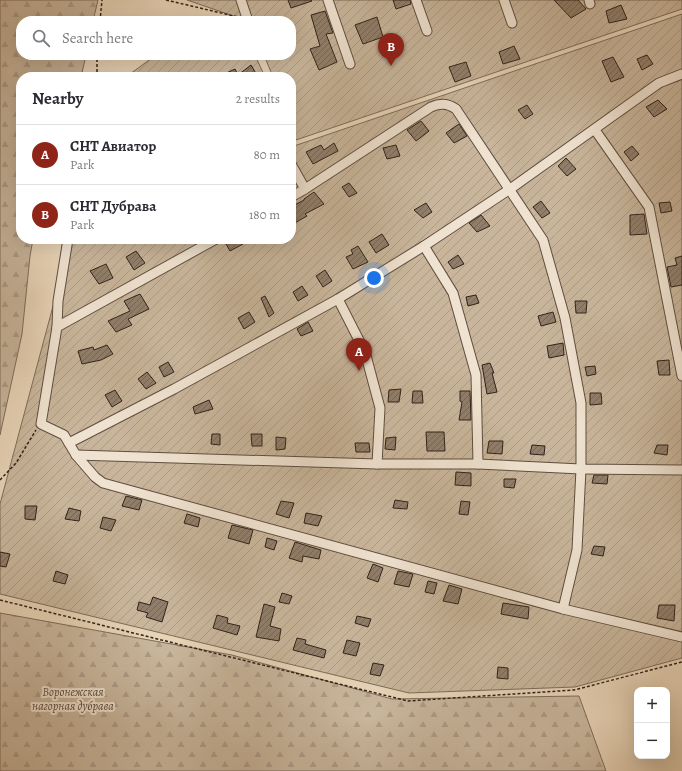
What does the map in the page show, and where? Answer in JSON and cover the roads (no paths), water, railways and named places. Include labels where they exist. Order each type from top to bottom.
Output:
[{"type":"street","points":[[241,0],[246,16]]},
{"type":"street","points":[[328,0],[350,64]]},
{"type":"street","points":[[416,0],[427,31]]},
{"type":"street","points":[[504,0],[512,22]]},
{"type":"street","points":[[69,443],[338,299],[424,246],[510,189],[659,83],[682,74]]},
{"type":"street","points":[[296,194],[431,107],[438,104],[445,104],[456,109],[543,240],[565,318],[582,403],[581,469],[577,550],[563,609]]},
{"type":"street","points":[[595,130],[649,207],[682,376]]},
{"type":"street","points":[[296,173],[305,189]]},
{"type":"street","points":[[67,244],[58,301],[57,327],[41,424],[64,435],[76,455],[95,477],[103,483],[563,609],[682,637]]},
{"type":"street","points":[[57,327],[207,244]]},
{"type":"street","points":[[424,246],[453,293],[476,375],[478,464]]},
{"type":"street","points":[[338,299],[365,352],[380,408],[377,464]]},
{"type":"street","points":[[76,455],[377,464],[478,464],[581,469],[682,470]]},
{"type":"place","name":"СНТ Дубрава","points":[[391,66]]},
{"type":"place","name":"СНТ Авиатор","points":[[359,371]]},
{"type":"park label","name":"Воронежская нагорная дубрава","points":[[73,699]]}]
